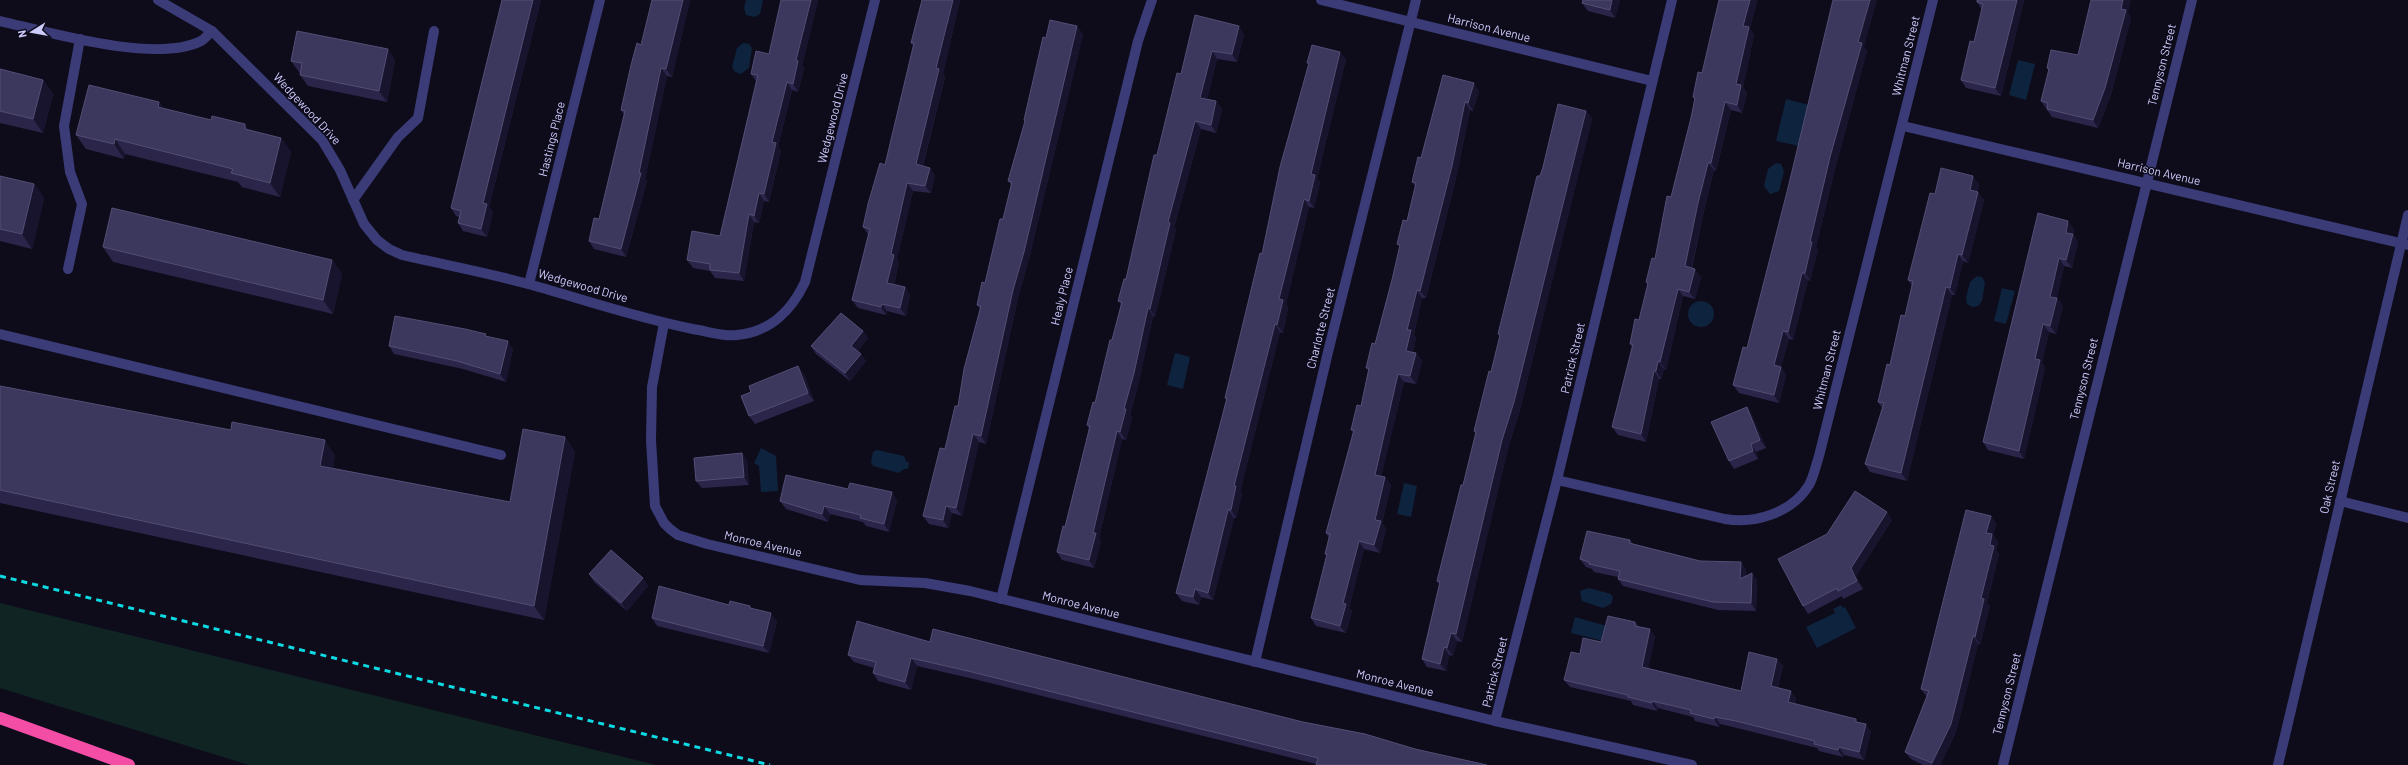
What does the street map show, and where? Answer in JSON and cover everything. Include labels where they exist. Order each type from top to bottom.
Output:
[{"type":"highway","points":[[0,718],[129,765]]},
{"type":"street","name":"Wedgewood Drive","points":[[158,0],[212,31],[322,140],[337,163],[364,224],[377,240],[389,249],[402,255],[529,284],[664,323],[727,335],[738,335],[763,328],[784,315],[792,306],[805,282],[814,252],[875,0]]},
{"type":"street","name":"Hastings Place","points":[[529,284],[600,0]]},
{"type":"street","name":"Healy Place","points":[[1001,599],[1138,41],[1152,0]]},
{"type":"street","name":"Harrison Avenue","points":[[1321,0],[1652,81]]},
{"type":"street","name":"Charlotte Street","points":[[1254,662],[1328,352],[1416,0]]},
{"type":"street","name":"Patrick Street","points":[[1496,721],[1557,480],[1672,0]]},
{"type":"street","name":"Whitman Street","points":[[1557,480],[1734,520],[1745,521],[1767,516],[1787,506],[1800,495],[1811,480],[1819,456],[1903,126],[1933,0]]},
{"type":"street","name":"Tennyson Street","points":[[2003,765],[2192,0]]},
{"type":"street","points":[[0,21],[80,39],[127,47],[175,48],[202,41],[212,31]]},
{"type":"street","points":[[353,200],[398,137],[418,118],[434,31]]},
{"type":"street","points":[[68,269],[82,204],[70,172],[64,126],[80,39]]},
{"type":"street","name":"Harrison Avenue","points":[[1903,126],[2146,182],[2404,244]]},
{"type":"street","name":"Oak Street","points":[[2278,765],[2340,502],[2404,244],[2408,215]]},
{"type":"street","name":"Monroe Avenue","points":[[664,323],[652,387],[651,440],[656,506],[664,523],[678,535],[707,544],[846,577],[882,582],[926,583],[1001,599],[1496,721],[1692,765]]},
{"type":"street","points":[[0,334],[502,455]]},
{"type":"street","points":[[2340,502],[2408,518]]},
{"type":"green space","points":[[0,603],[656,765],[249,765],[0,688]]},
{"type":"water","points":[[746,0],[763,0],[760,14],[755,17],[746,15],[744,8]]},
{"type":"water","points":[[743,43],[749,44],[752,48],[749,68],[741,74],[735,72],[732,67],[737,48]]},
{"type":"water","points":[[2018,60],[2035,64],[2026,100],[2009,95]]},
{"type":"water","points":[[1786,99],[1809,105],[1799,146],[1776,141]]},
{"type":"water","points":[[1776,163],[1781,164],[1784,171],[1779,191],[1770,194],[1764,186],[1768,169]]},
{"type":"water","points":[[1977,276],[1982,277],[1985,283],[1982,301],[1978,306],[1972,307],[1967,304],[1966,298],[1970,282]]},
{"type":"water","points":[[2002,288],[2015,291],[2006,324],[1994,321]]},
{"type":"water","points":[[1701,301],[1710,305],[1714,314],[1710,323],[1701,327],[1692,323],[1688,314],[1692,305]]},
{"type":"water","points":[[1175,353],[1190,357],[1183,389],[1167,385]]},
{"type":"water","points":[[761,448],[776,456],[778,491],[761,492],[759,466],[754,463]]},
{"type":"water","points":[[877,450],[904,456],[906,461],[909,463],[908,469],[904,469],[899,473],[873,466],[871,462],[873,452]]},
{"type":"water","points":[[1404,483],[1417,486],[1411,517],[1397,514]]},
{"type":"water","points":[[1589,588],[1611,594],[1613,598],[1611,604],[1603,608],[1582,601],[1580,591]]},
{"type":"water","points":[[1841,605],[1843,608],[1845,607],[1856,628],[1817,648],[1806,627],[1835,613],[1833,609]]},
{"type":"water","points":[[1575,617],[1607,626],[1603,641],[1571,633]]},
{"type":"building","points":[[502,0],[533,0],[483,203],[487,204],[481,229],[458,223],[461,211],[451,208]]},
{"type":"building","points":[[652,0],[683,0],[666,69],[661,68],[639,173],[641,173],[621,249],[589,241],[594,218],[599,219],[625,111],[621,110],[631,65],[637,43],[641,45]]},
{"type":"building","points":[[781,0],[811,0],[796,60],[798,61],[793,84],[787,82],[772,142],[776,143],[764,194],[759,193],[754,216],[749,214],[739,273],[710,270],[710,264],[687,260],[692,231],[720,236],[758,75],[751,74],[756,51],[769,54]]},
{"type":"building","points":[[922,0],[953,0],[936,68],[939,69],[916,164],[930,168],[925,186],[907,183],[891,254],[894,255],[887,283],[905,287],[900,308],[882,304],[881,307],[852,300],[870,229],[863,227],[868,204],[880,163],[885,165],[914,43],[911,43]]},
{"type":"building","points":[[1583,0],[1612,0],[1610,10],[1582,3]]},
{"type":"building","points":[[1719,0],[1750,0],[1743,26],[1749,27],[1736,84],[1741,85],[1737,105],[1725,102],[1711,163],[1708,163],[1698,203],[1685,266],[1695,269],[1689,292],[1678,289],[1660,362],[1658,361],[1656,371],[1654,371],[1641,434],[1612,427],[1633,344],[1630,344],[1635,319],[1639,320],[1648,283],[1646,282],[1652,258],[1655,259],[1667,196],[1671,197],[1691,118],[1698,72],[1702,73]]},
{"type":"building","points":[[1833,0],[1870,0],[1858,42],[1862,43],[1830,157],[1810,242],[1812,242],[1805,273],[1802,273],[1788,332],[1783,331],[1774,365],[1781,367],[1774,395],[1733,385],[1743,347],[1747,348],[1788,188]]},
{"type":"building","points":[[1977,0],[2017,0],[1995,88],[1961,80],[1970,41],[1974,42],[1983,4],[1977,2]]},
{"type":"building","points":[[2091,0],[2123,0],[2121,9],[2126,10],[2105,88],[2093,120],[2047,109],[2048,103],[2041,101],[2049,69],[2047,68],[2051,50],[2078,55]]},
{"type":"building","points":[[1195,15],[1239,26],[1232,54],[1212,51],[1200,98],[1216,101],[1211,125],[1195,121],[1168,222],[1170,223],[1150,309],[1148,308],[1134,373],[1124,409],[1126,409],[1120,432],[1117,431],[1093,533],[1096,533],[1089,560],[1057,552],[1063,526],[1065,527],[1090,426],[1087,425],[1093,402],[1095,403],[1110,340],[1112,340],[1122,302],[1118,301],[1124,279],[1126,279],[1154,155],[1157,155],[1177,73],[1181,74]]},
{"type":"building","points":[[1050,20],[1077,26],[1024,252],[1013,290],[981,436],[973,434],[956,508],[946,506],[943,520],[923,516],[940,448],[945,449],[955,406],[958,406],[964,369],[981,306],[977,305],[982,282],[985,283],[1000,219],[1003,219],[1012,182],[1008,181],[1025,121],[1043,37],[1046,38]]},
{"type":"building","points":[[297,31],[388,49],[379,91],[300,75],[302,63],[291,61]]},
{"type":"building","points":[[1312,45],[1340,52],[1311,174],[1315,175],[1309,201],[1304,199],[1279,299],[1283,300],[1277,325],[1275,324],[1234,486],[1236,486],[1231,510],[1228,510],[1208,593],[1195,589],[1193,597],[1176,593],[1227,398],[1225,398],[1260,253],[1262,254],[1280,167],[1309,63],[1307,63]]},
{"type":"building","points":[[0,69],[43,80],[33,119],[0,111]]},
{"type":"building","points":[[1443,75],[1474,83],[1468,103],[1465,102],[1452,166],[1420,291],[1417,290],[1407,330],[1411,330],[1406,351],[1416,353],[1410,376],[1398,374],[1375,475],[1385,477],[1375,520],[1381,521],[1374,545],[1359,541],[1343,603],[1346,604],[1340,626],[1311,618],[1327,554],[1325,554],[1330,534],[1326,533],[1354,430],[1351,430],[1357,405],[1361,406],[1369,368],[1366,368],[1372,343],[1375,344],[1392,280],[1400,245],[1397,244],[1403,220],[1407,221],[1416,183],[1412,182],[1418,157],[1421,158]]},
{"type":"building","points":[[89,85],[159,102],[158,107],[211,120],[212,116],[245,124],[245,129],[281,138],[270,183],[231,173],[233,169],[115,139],[114,144],[76,135]]},
{"type":"building","points":[[1558,104],[1586,111],[1514,402],[1502,440],[1456,634],[1451,633],[1447,648],[1444,647],[1440,664],[1422,659],[1440,582],[1437,581],[1461,485],[1463,485],[1476,432],[1474,431],[1489,371],[1491,372],[1500,335],[1498,334],[1537,176],[1540,176],[1543,167]]},
{"type":"building","points":[[1941,168],[1973,176],[1970,190],[1978,192],[1962,255],[1958,254],[1950,288],[1946,287],[1901,473],[1865,464],[1884,403],[1878,402],[1887,364],[1890,365],[1901,315],[1905,316],[1913,281],[1908,280],[1930,193],[1935,194]]},
{"type":"building","points":[[0,176],[34,184],[22,234],[0,229]]},
{"type":"building","points":[[112,208],[332,260],[323,300],[103,247]]},
{"type":"building","points":[[2038,213],[2068,221],[2066,233],[2073,234],[2066,260],[2059,258],[2050,297],[2057,298],[2050,326],[2043,324],[2035,359],[2040,360],[2019,451],[1983,442]]},
{"type":"building","points":[[841,313],[863,331],[851,346],[861,354],[845,373],[811,346]]},
{"type":"building","points":[[395,316],[465,329],[486,334],[485,336],[508,341],[500,374],[457,361],[389,346]]},
{"type":"building","points":[[798,366],[808,393],[749,416],[741,396],[751,392],[749,386]]},
{"type":"building","points":[[0,386],[231,430],[232,422],[325,440],[320,466],[510,502],[523,429],[565,437],[534,606],[0,490]]},
{"type":"building","points":[[1747,407],[1760,440],[1751,444],[1753,451],[1729,461],[1711,422]]},
{"type":"building","points":[[742,453],[744,477],[696,481],[694,458]]},
{"type":"building","points":[[786,475],[848,489],[850,483],[892,492],[884,524],[860,518],[861,515],[824,506],[822,514],[780,501]]},
{"type":"building","points":[[1855,491],[1887,512],[1851,568],[1857,581],[1838,591],[1837,588],[1803,606],[1778,559],[1827,534]]},
{"type":"building","points":[[1966,510],[1991,516],[1986,533],[1992,534],[1990,545],[1994,546],[1981,598],[1984,599],[1975,637],[1973,636],[1951,724],[1932,763],[1905,752],[1929,691],[1921,689]]},
{"type":"building","points":[[1587,531],[1630,540],[1629,543],[1700,561],[1741,562],[1740,579],[1752,573],[1751,603],[1713,602],[1618,579],[1620,571],[1589,564],[1589,562],[1580,559]]},
{"type":"building","points":[[611,550],[643,578],[621,603],[589,574]]},
{"type":"building","points":[[659,586],[729,605],[730,601],[771,613],[763,646],[652,618]]},
{"type":"building","points":[[1608,616],[1635,622],[1635,626],[1650,629],[1642,667],[1741,691],[1749,652],[1777,659],[1771,686],[1791,691],[1788,702],[1856,719],[1856,722],[1866,724],[1859,752],[1839,747],[1838,750],[1814,744],[1815,741],[1736,721],[1715,717],[1714,719],[1690,713],[1691,710],[1652,701],[1652,703],[1628,697],[1628,695],[1564,680],[1571,652],[1580,654],[1583,638],[1601,642]]},
{"type":"building","points":[[857,621],[930,642],[933,629],[1303,722],[1365,734],[1415,749],[1487,765],[1316,765],[1318,758],[911,658],[905,682],[873,673],[876,662],[848,655]]},
{"type":"railway","points":[[0,576],[770,765]]}]
